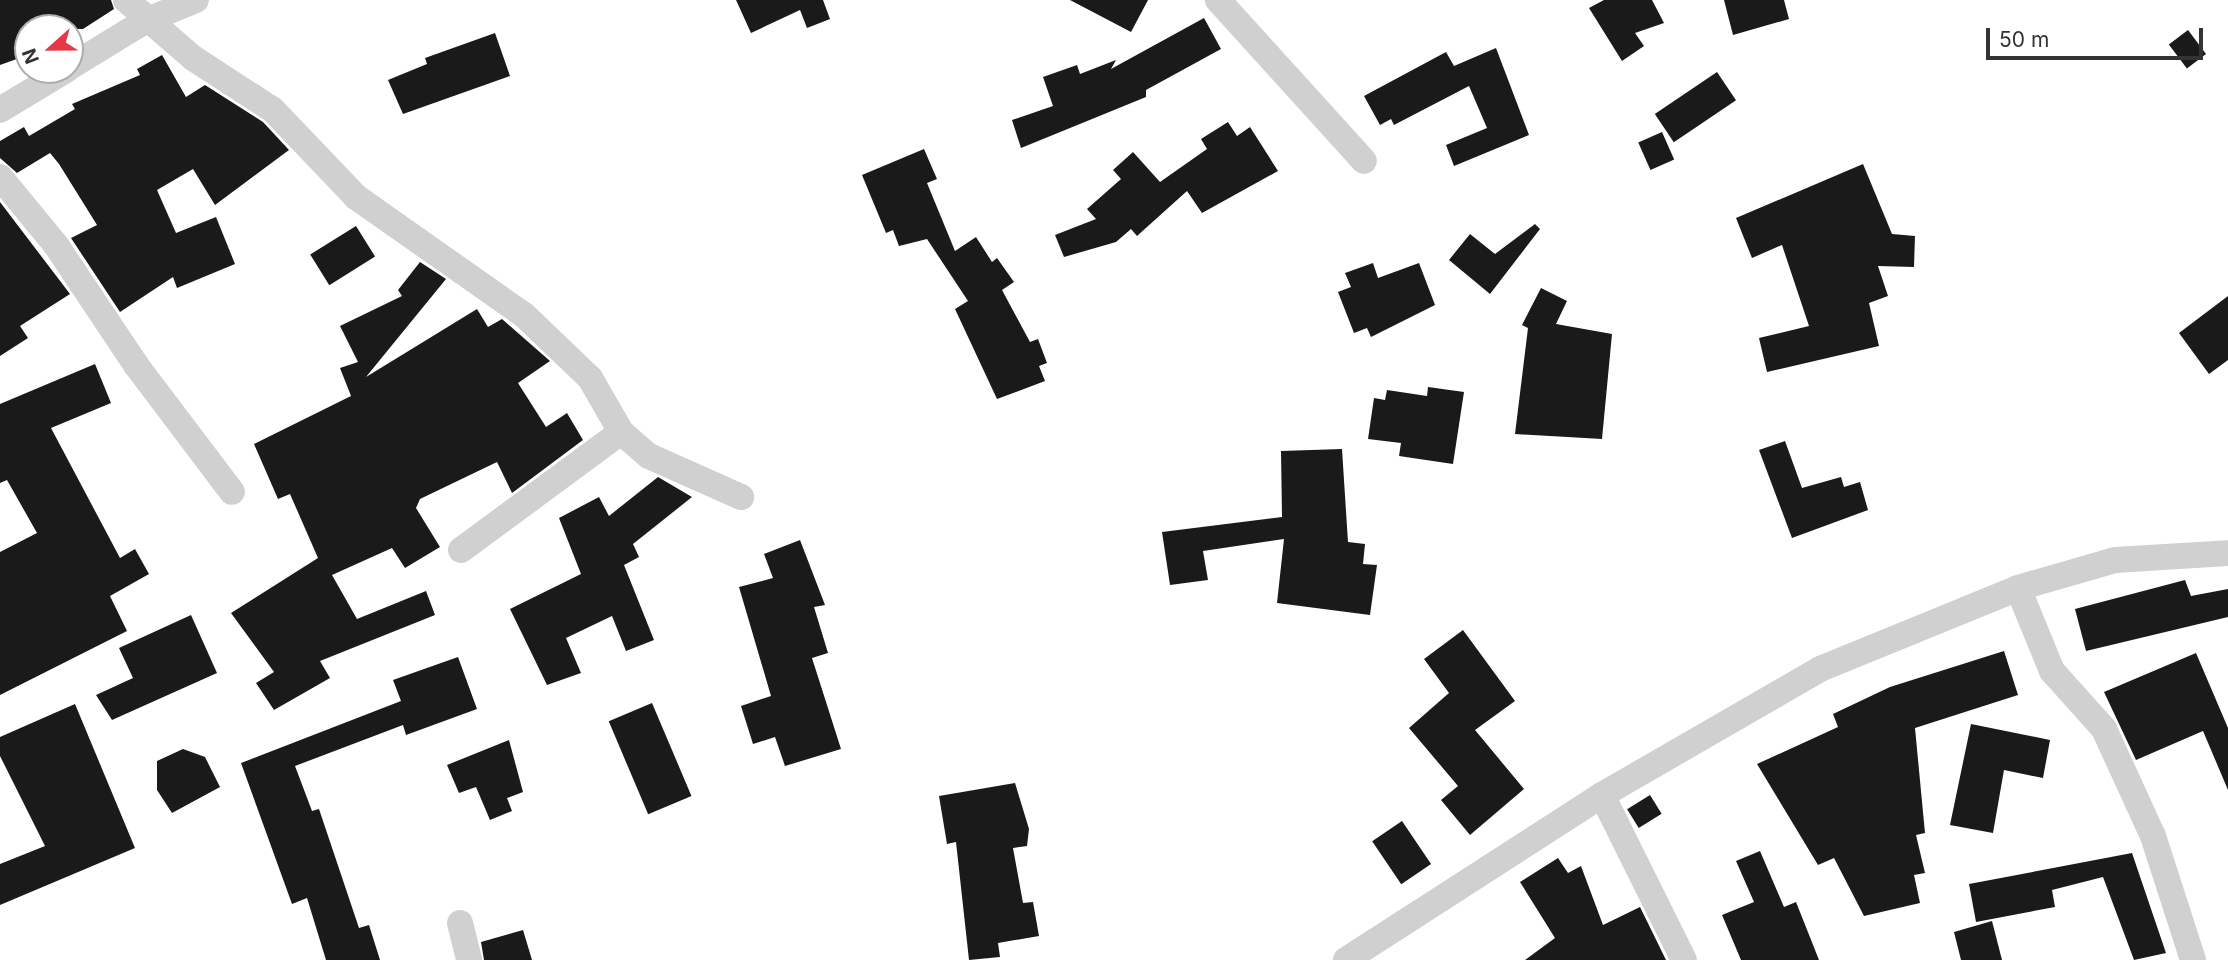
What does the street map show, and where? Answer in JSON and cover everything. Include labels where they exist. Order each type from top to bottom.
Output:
[{"type":"street","points":[[126,0],[145,21],[273,110],[356,197],[524,315],[590,378],[621,432],[649,456],[741,497]]},
{"type":"street","points":[[84,59],[145,21],[196,0]]},
{"type":"street","points":[[1218,0],[1364,161]]},
{"type":"street","points":[[0,110],[43,84]]},
{"type":"street","points":[[0,177],[232,492]]},
{"type":"street","points":[[461,550],[621,432]]},
{"type":"street","points":[[1355,958],[1602,794],[1820,669],[2018,588],[2115,560],[2228,553]]},
{"type":"street","points":[[2018,588],[2052,671],[2109,741],[2153,836],[2193,960]]},
{"type":"street","points":[[1602,794],[1684,960]]},
{"type":"street","points":[[460,923],[469,960]]},
{"type":"building","points":[[0,0],[111,0],[114,9],[84,28],[84,14],[14,14],[14,60],[0,65]]},
{"type":"building","points":[[736,0],[823,0],[830,19],[807,28],[800,10],[751,33]]},
{"type":"building","points":[[1070,0],[1148,0],[1131,32]]},
{"type":"building","points":[[1604,0],[1652,0],[1664,23],[1635,33],[1644,46],[1622,61],[1589,8]]},
{"type":"building","points":[[1724,0],[1784,0],[1789,19],[1733,35]]},
{"type":"building","points":[[1204,18],[1221,49],[1146,90],[1146,97],[1021,148],[1012,120],[1053,106],[1043,77],[1077,65],[1080,74],[1116,60],[1111,69]]},
{"type":"building","points":[[2188,30],[2206,54],[2187,68],[2169,44]]},
{"type":"building","points":[[495,33],[510,76],[403,114],[388,80],[427,64],[425,58]]},
{"type":"building","points":[[1496,48],[1529,135],[1454,166],[1446,145],[1487,128],[1469,86],[1394,125],[1391,119],[1380,125],[1364,96],[1446,52],[1454,66]]},
{"type":"building","points":[[162,55],[186,97],[205,85],[263,122],[289,150],[215,205],[193,169],[157,190],[176,233],[216,217],[235,264],[177,288],[173,277],[120,312],[71,238],[97,225],[59,164],[50,153],[17,173],[0,158],[0,141],[24,127],[29,136],[75,109],[72,104],[140,75],[137,69]]},
{"type":"building","points":[[1717,72],[1736,100],[1674,142],[1655,114]]},
{"type":"building","points":[[1228,122],[1237,136],[1250,127],[1278,171],[1202,213],[1187,191],[1137,236],[1131,229],[1116,242],[1064,257],[1055,235],[1096,219],[1087,209],[1121,179],[1113,170],[1133,152],[1160,182],[1207,149],[1201,139]]},
{"type":"building","points":[[1662,132],[1674,159],[1650,170],[1638,143]]},
{"type":"building","points":[[924,149],[937,179],[927,183],[955,251],[976,237],[992,262],[997,258],[1014,282],[1002,290],[1030,342],[1038,339],[1047,363],[1039,366],[1045,381],[997,399],[955,309],[968,301],[927,239],[899,246],[893,230],[886,233],[862,175]]},
{"type":"building","points":[[1863,164],[1892,234],[1915,236],[1914,267],[1878,266],[1888,296],[1869,303],[1879,346],[1767,372],[1759,338],[1809,326],[1782,245],[1752,258],[1736,218]]},
{"type":"building","points":[[0,202],[70,294],[20,326],[28,338],[0,356]]},
{"type":"building","points":[[1535,224],[1540,229],[1490,294],[1449,260],[1470,234],[1495,254]]},
{"type":"building","points":[[356,226],[375,257],[329,285],[310,255]]},
{"type":"building","points":[[420,262],[446,279],[366,377],[477,309],[488,327],[502,319],[550,361],[518,383],[546,427],[567,413],[583,440],[512,493],[497,462],[420,499],[416,508],[440,547],[405,568],[392,548],[332,575],[357,619],[426,591],[435,615],[320,661],[330,678],[274,710],[256,683],[274,672],[231,613],[318,558],[290,494],[278,499],[254,444],[351,396],[340,368],[358,362],[340,326],[402,296],[398,290]]},
{"type":"building","points":[[1373,263],[1378,278],[1419,263],[1435,305],[1371,337],[1367,328],[1354,333],[1338,292],[1351,287],[1345,273]]},
{"type":"building","points":[[1541,288],[1567,301],[1556,324],[1612,334],[1602,439],[1515,434],[1528,328],[1522,325]]},
{"type":"building","points":[[2228,296],[2228,360],[2209,374],[2179,333]]},
{"type":"building","points":[[95,364],[111,403],[51,428],[120,558],[135,549],[149,574],[110,596],[127,631],[0,695],[0,552],[37,533],[7,480],[0,483],[0,404]]},
{"type":"building","points":[[1428,387],[1464,392],[1453,464],[1399,456],[1401,443],[1368,439],[1374,398],[1385,400],[1387,390],[1427,396]]},
{"type":"building","points":[[1785,441],[1802,488],[1841,477],[1844,487],[1860,482],[1868,510],[1792,538],[1759,450]]},
{"type":"building","points":[[1342,449],[1348,542],[1365,544],[1363,564],[1377,565],[1370,615],[1277,603],[1284,539],[1203,551],[1208,580],[1170,585],[1162,532],[1282,517],[1281,451]]},
{"type":"building","points":[[658,477],[692,497],[633,544],[639,557],[624,565],[654,640],[626,651],[612,616],[566,638],[581,673],[547,685],[510,609],[581,574],[559,518],[599,497],[609,516]]},
{"type":"building","points":[[800,540],[825,605],[814,607],[828,653],[812,658],[841,749],[785,766],[775,737],[753,744],[741,706],[771,696],[739,587],[773,578],[764,554]]},
{"type":"building","points":[[2185,580],[2191,596],[2228,589],[2228,617],[2086,651],[2075,609]]},
{"type":"building","points":[[191,615],[217,673],[112,720],[96,695],[133,678],[119,648]]},
{"type":"building","points":[[1463,630],[1515,701],[1475,730],[1524,789],[1470,835],[1441,800],[1458,786],[1409,728],[1449,693],[1424,659]]},
{"type":"building","points":[[2004,651],[2018,695],[1915,728],[1925,833],[1916,835],[1925,873],[1914,875],[1920,903],[1864,916],[1834,858],[1818,865],[1757,764],[1838,727],[1833,714],[1890,687]]},
{"type":"building","points":[[2196,653],[2228,728],[2228,790],[2203,731],[2136,760],[2104,692]]},
{"type":"building","points":[[458,657],[477,709],[406,735],[403,725],[295,766],[312,811],[319,809],[359,928],[369,925],[380,960],[326,960],[307,898],[292,904],[241,763],[401,701],[393,680]]},
{"type":"building","points":[[652,703],[691,796],[648,814],[609,721]]},
{"type":"building","points":[[75,704],[135,848],[0,905],[0,864],[45,846],[0,756],[0,737]]},
{"type":"building","points":[[1971,724],[2050,740],[2043,778],[2004,770],[1993,833],[1950,825]]},
{"type":"building","points":[[509,740],[523,792],[507,798],[512,811],[490,820],[476,787],[459,793],[447,765]]},
{"type":"building","points":[[183,749],[205,757],[220,787],[172,813],[157,790],[157,761]]},
{"type":"building","points":[[1015,783],[1029,829],[1027,846],[1013,848],[1023,903],[1033,902],[1039,936],[998,943],[1000,957],[969,960],[956,842],[947,844],[939,796]]},
{"type":"building","points":[[1650,795],[1662,814],[1639,828],[1627,809]]},
{"type":"building","points":[[1402,821],[1431,864],[1401,884],[1372,841]]},
{"type":"building","points":[[1760,851],[1784,907],[1796,902],[1819,960],[1741,960],[1722,915],[1754,902],[1736,861]]},
{"type":"building","points":[[2132,853],[2166,953],[2134,960],[2103,877],[2052,890],[2055,907],[1976,922],[1969,884]]},
{"type":"building","points":[[1558,858],[1568,873],[1581,866],[1603,925],[1640,907],[1666,960],[1525,960],[1555,938],[1520,882]]},
{"type":"building","points":[[1992,921],[2002,960],[1961,960],[1954,932]]},
{"type":"building","points":[[523,930],[532,960],[484,960],[481,942]]}]
